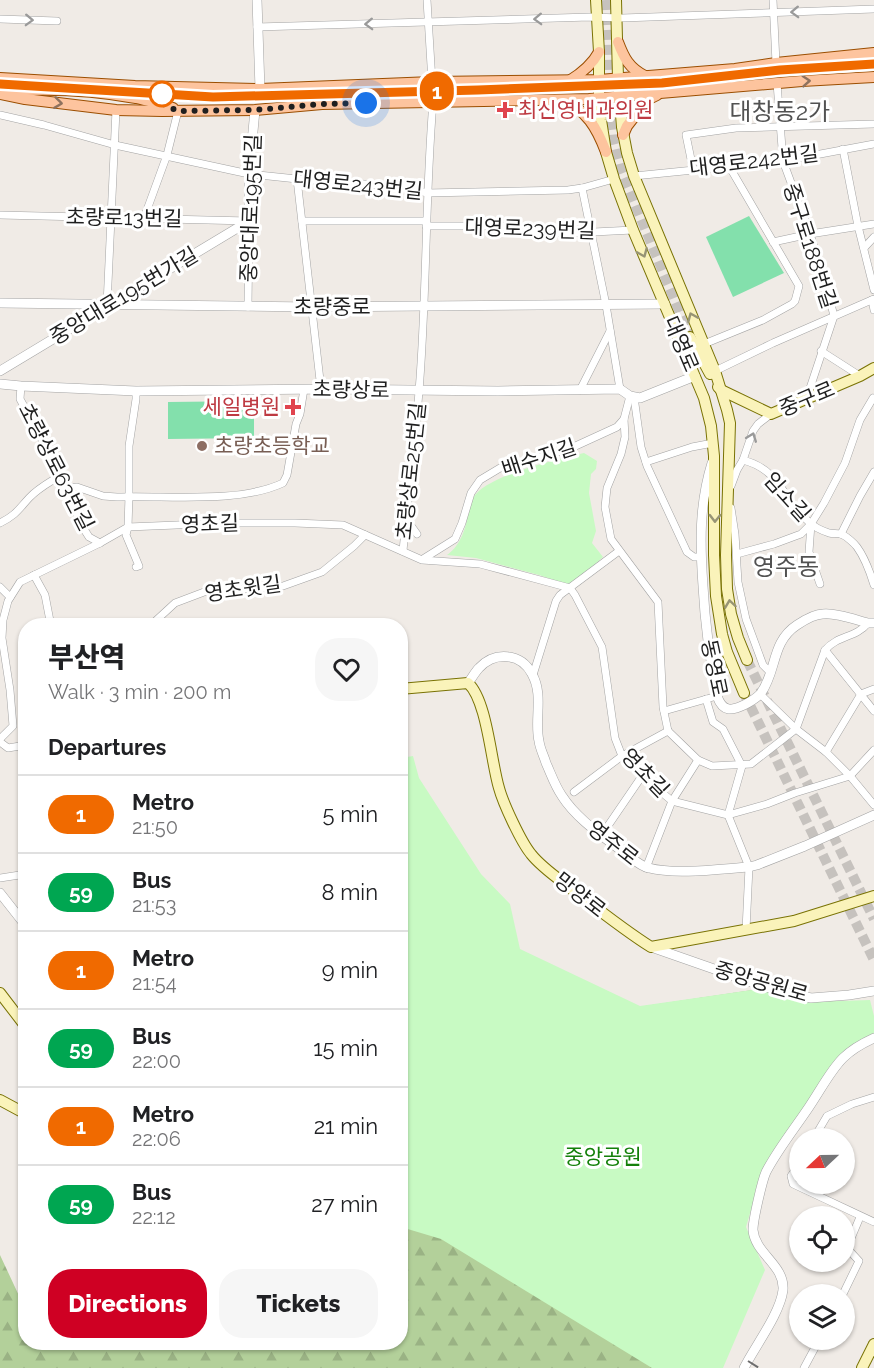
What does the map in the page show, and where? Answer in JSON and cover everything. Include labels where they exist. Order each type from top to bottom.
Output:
[{"type":"main road","name":"대영로","points":[[596,0],[599,98],[606,152],[633,230],[704,398],[711,426],[714,456],[710,497],[716,596],[726,650],[744,693]]},
{"type":"main road","name":"대영로","points":[[616,0],[618,78],[623,135],[634,176],[715,371],[730,423],[727,589],[731,615],[747,660]]},
{"type":"main road","points":[[618,42],[624,58],[631,67],[645,76]]},
{"type":"main road","points":[[569,81],[594,62],[599,52]]},
{"type":"main road","points":[[0,78],[135,86],[260,88],[432,82],[569,81],[735,69],[874,53]]},
{"type":"main road","points":[[0,93],[25,99],[116,110],[255,110],[322,104],[620,97],[874,77]]},
{"type":"main road","points":[[0,93],[25,90],[112,93],[163,104],[178,111]]},
{"type":"main road","points":[[623,135],[627,126],[648,99],[659,94]]},
{"type":"main road","points":[[559,99],[571,104],[587,117],[598,131],[606,152]]},
{"type":"main road","points":[[704,398],[690,337],[721,390]]},
{"type":"main road","name":"중구로","points":[[721,390],[771,414],[874,368]]},
{"type":"main road","points":[[408,691],[468,683]]},
{"type":"main road","name":"망양로","points":[[468,683],[477,693],[499,789],[517,830],[531,854],[626,931],[651,947]]},
{"type":"main road","points":[[651,947],[794,921],[874,896]]},
{"type":"main road","points":[[0,993],[18,1017]]},
{"type":"main road","points":[[0,1100],[18,1110]]},
{"type":"main road","points":[[862,1368],[874,1344]]},
{"type":"street","points":[[257,0],[260,88]]},
{"type":"street","points":[[427,0],[432,82]]},
{"type":"street","points":[[773,0],[776,63]]},
{"type":"street","points":[[257,27],[874,9]]},
{"type":"street","points":[[0,19],[57,21]]},
{"type":"street","name":"중구로188번길","points":[[777,83],[783,161],[810,234],[834,316],[806,400]]},
{"type":"street","name":"초량상로25번길","points":[[403,551],[419,391],[433,102]]},
{"type":"street","points":[[107,305],[116,110]]},
{"type":"street","name":"중앙대로195번길","points":[[248,307],[249,174],[255,110]]},
{"type":"street","points":[[144,218],[167,155],[178,111]]},
{"type":"street","name":"대영로243번길","points":[[0,115],[45,125],[115,146],[167,155],[249,174],[404,186],[427,193],[568,190],[614,179]]},
{"type":"street","points":[[693,169],[686,135],[736,128],[874,124]]},
{"type":"street","name":"대영로242번길","points":[[634,176],[783,161],[874,144]]},
{"type":"street","points":[[843,149],[858,226],[874,290]]},
{"type":"street","points":[[704,344],[763,320],[792,304],[800,286],[729,166]]},
{"type":"street","points":[[297,179],[321,389]]},
{"type":"street","points":[[582,188],[621,389],[640,398],[694,376]]},
{"type":"street","name":"초량로13번길","points":[[0,215],[249,221]]},
{"type":"street","name":"중앙대로195번가길","points":[[0,371],[249,221]]},
{"type":"street","name":"대영로239번길","points":[[302,221],[505,226],[508,232],[633,230]]},
{"type":"street","points":[[773,242],[874,224]]},
{"type":"street","points":[[864,248],[874,237]]},
{"type":"street","points":[[715,371],[873,300],[874,310]]},
{"type":"street","name":"초량중로","points":[[0,303],[248,307],[664,304]]},
{"type":"street","points":[[580,390],[610,330]]},
{"type":"street","name":"중구로","points":[[821,351],[860,376]]},
{"type":"street","name":"초량상로","points":[[0,384],[136,391],[621,389]]},
{"type":"street","name":"초량상로63번길","points":[[21,386],[20,399],[68,488],[82,526],[89,537],[100,543]]},
{"type":"street","points":[[68,488],[77,487],[103,496],[226,497],[273,488],[283,483],[286,475],[304,389]]},
{"type":"street","points":[[136,391],[129,446],[126,536],[140,566],[136,567]]},
{"type":"street","points":[[632,396],[624,419],[625,437],[621,454],[607,488],[605,507],[611,539],[658,602],[664,711],[668,731],[698,760],[712,766],[751,764],[796,729],[825,650],[831,643],[862,630],[871,623]]},
{"type":"street","points":[[632,396],[641,447],[666,510],[687,552],[694,557],[701,557]]},
{"type":"street","points":[[737,554],[801,534],[811,524],[845,463],[860,420],[873,398]]},
{"type":"street","points":[[770,672],[763,665],[746,619],[738,582],[734,522],[728,494],[753,430],[771,414]]},
{"type":"street","name":"배수지길","points":[[422,560],[455,539],[471,493],[480,480],[500,468],[569,449],[608,432],[624,419]]},
{"type":"street","points":[[646,462],[692,447],[713,443]]},
{"type":"street","name":"임소길","points":[[743,460],[771,474],[797,511],[811,524],[829,533],[841,534],[856,546],[870,571],[874,585]]},
{"type":"street","points":[[841,534],[874,472]]},
{"type":"street","points":[[0,523],[12,517],[35,492],[61,475]]},
{"type":"street","name":"동영로","points":[[710,497],[701,515],[704,613],[717,696],[719,703],[725,709],[731,710],[753,700],[760,694],[786,633],[799,624],[822,614],[871,623]]},
{"type":"street","name":"영초길","points":[[10,597],[20,582],[128,527],[225,523],[343,525],[422,560],[480,564],[570,588],[602,647],[615,738],[622,756],[672,801],[728,815],[850,776]]},
{"type":"street","points":[[811,524],[809,552],[820,584]]},
{"type":"street","points":[[412,527],[417,534]]},
{"type":"street","name":"영초윗길","points":[[159,618],[175,603],[212,589],[283,586],[322,572],[365,535]]},
{"type":"street","points":[[533,675],[556,601],[560,595],[620,551]]},
{"type":"street","points":[[34,575],[45,595],[49,618]]},
{"type":"street","points":[[0,587],[10,597],[3,620],[2,638],[13,726],[0,740],[8,748],[18,746]]},
{"type":"street","points":[[825,650],[874,711]]},
{"type":"street","points":[[468,683],[479,667],[490,660],[504,656],[514,657],[533,675]]},
{"type":"street","name":"영주로","points":[[533,675],[539,701],[538,740],[553,781],[562,797],[602,836],[646,868],[686,870],[749,867],[805,846],[874,815]]},
{"type":"street","points":[[826,752],[861,694],[874,689]]},
{"type":"street","points":[[760,694],[796,729],[826,752],[850,776],[874,806]]},
{"type":"street","points":[[664,711],[717,696]]},
{"type":"street","points":[[706,699],[712,722],[723,729],[742,766],[728,815],[749,867],[746,930]]},
{"type":"street","points":[[574,792],[622,756],[668,731]]},
{"type":"street","points":[[850,776],[874,750]]},
{"type":"street","points":[[646,868],[672,801],[698,760]]},
{"type":"street","points":[[602,836],[642,776]]},
{"type":"street","points":[[0,878],[18,877]]},
{"type":"street","points":[[0,893],[18,916]]},
{"type":"street","name":"중앙공원로","points":[[651,947],[757,984],[811,998],[874,991]]},
{"type":"street","points":[[744,1368],[775,1312],[783,1289],[779,1271],[760,1249],[755,1240],[753,1228],[766,1173],[839,1063],[860,1045],[874,1038]]},
{"type":"street","points":[[820,1128],[828,1116],[852,1104],[874,1097]]},
{"type":"street","points":[[813,1194],[874,1222]]},
{"type":"street","points":[[848,1284],[859,1261],[847,1248],[860,1217]]},
{"type":"street","points":[[804,1368],[814,1350]]},
{"type":"green space","points":[[749,216],[784,273],[733,297],[706,237]]},
{"type":"green space","points":[[254,401],[254,438],[168,439],[168,402]]},
{"type":"green space","points":[[584,453],[597,461],[596,469],[591,474],[589,493],[596,531],[592,543],[603,557],[571,586],[476,558],[447,555],[459,541],[473,498],[480,490],[523,470]]},
{"type":"green space","name":"중앙공원","points":[[413,756],[419,778],[481,874],[510,904],[520,949],[640,1006],[759,989],[810,1002],[870,1000],[874,1016],[874,1034],[858,1043],[795,1128],[789,1128],[789,1136],[762,1173],[746,1227],[765,1270],[723,1368],[652,1368],[441,1239],[408,1229],[408,757]]},
{"type":"green space","name":"중앙공원","points":[[408,920],[625,1009],[759,989],[810,1002],[858,1001],[833,1052],[736,1205],[706,1368],[0,1368],[0,1255],[18,1294],[18,1350],[408,1350]]},
{"type":"tunnel","points":[[606,0],[609,110],[612,136],[620,168],[690,337]]},
{"type":"tunnel","points":[[747,660],[874,919]]},
{"type":"tunnel","points":[[744,693],[874,960]]},
{"type":"railway","points":[[748,1361],[759,1368]]},
{"type":"metro line","name":"1","points":[[0,84],[213,97],[662,83],[780,70],[874,64]]},
{"type":"place","name":"최신영내과의원","points":[[505,110]]},
{"type":"place","name":"세일병원","points":[[293,407]]},
{"type":"place","name":"초량초등학교","points":[[202,446]]},
{"type":"district","name":"대창동2가","points":[[780,112]]},
{"type":"district","name":"영주동","points":[[786,567]]},
{"type":"route","points":[[162,94],[163,104],[178,111],[255,110],[366,103]]}]
